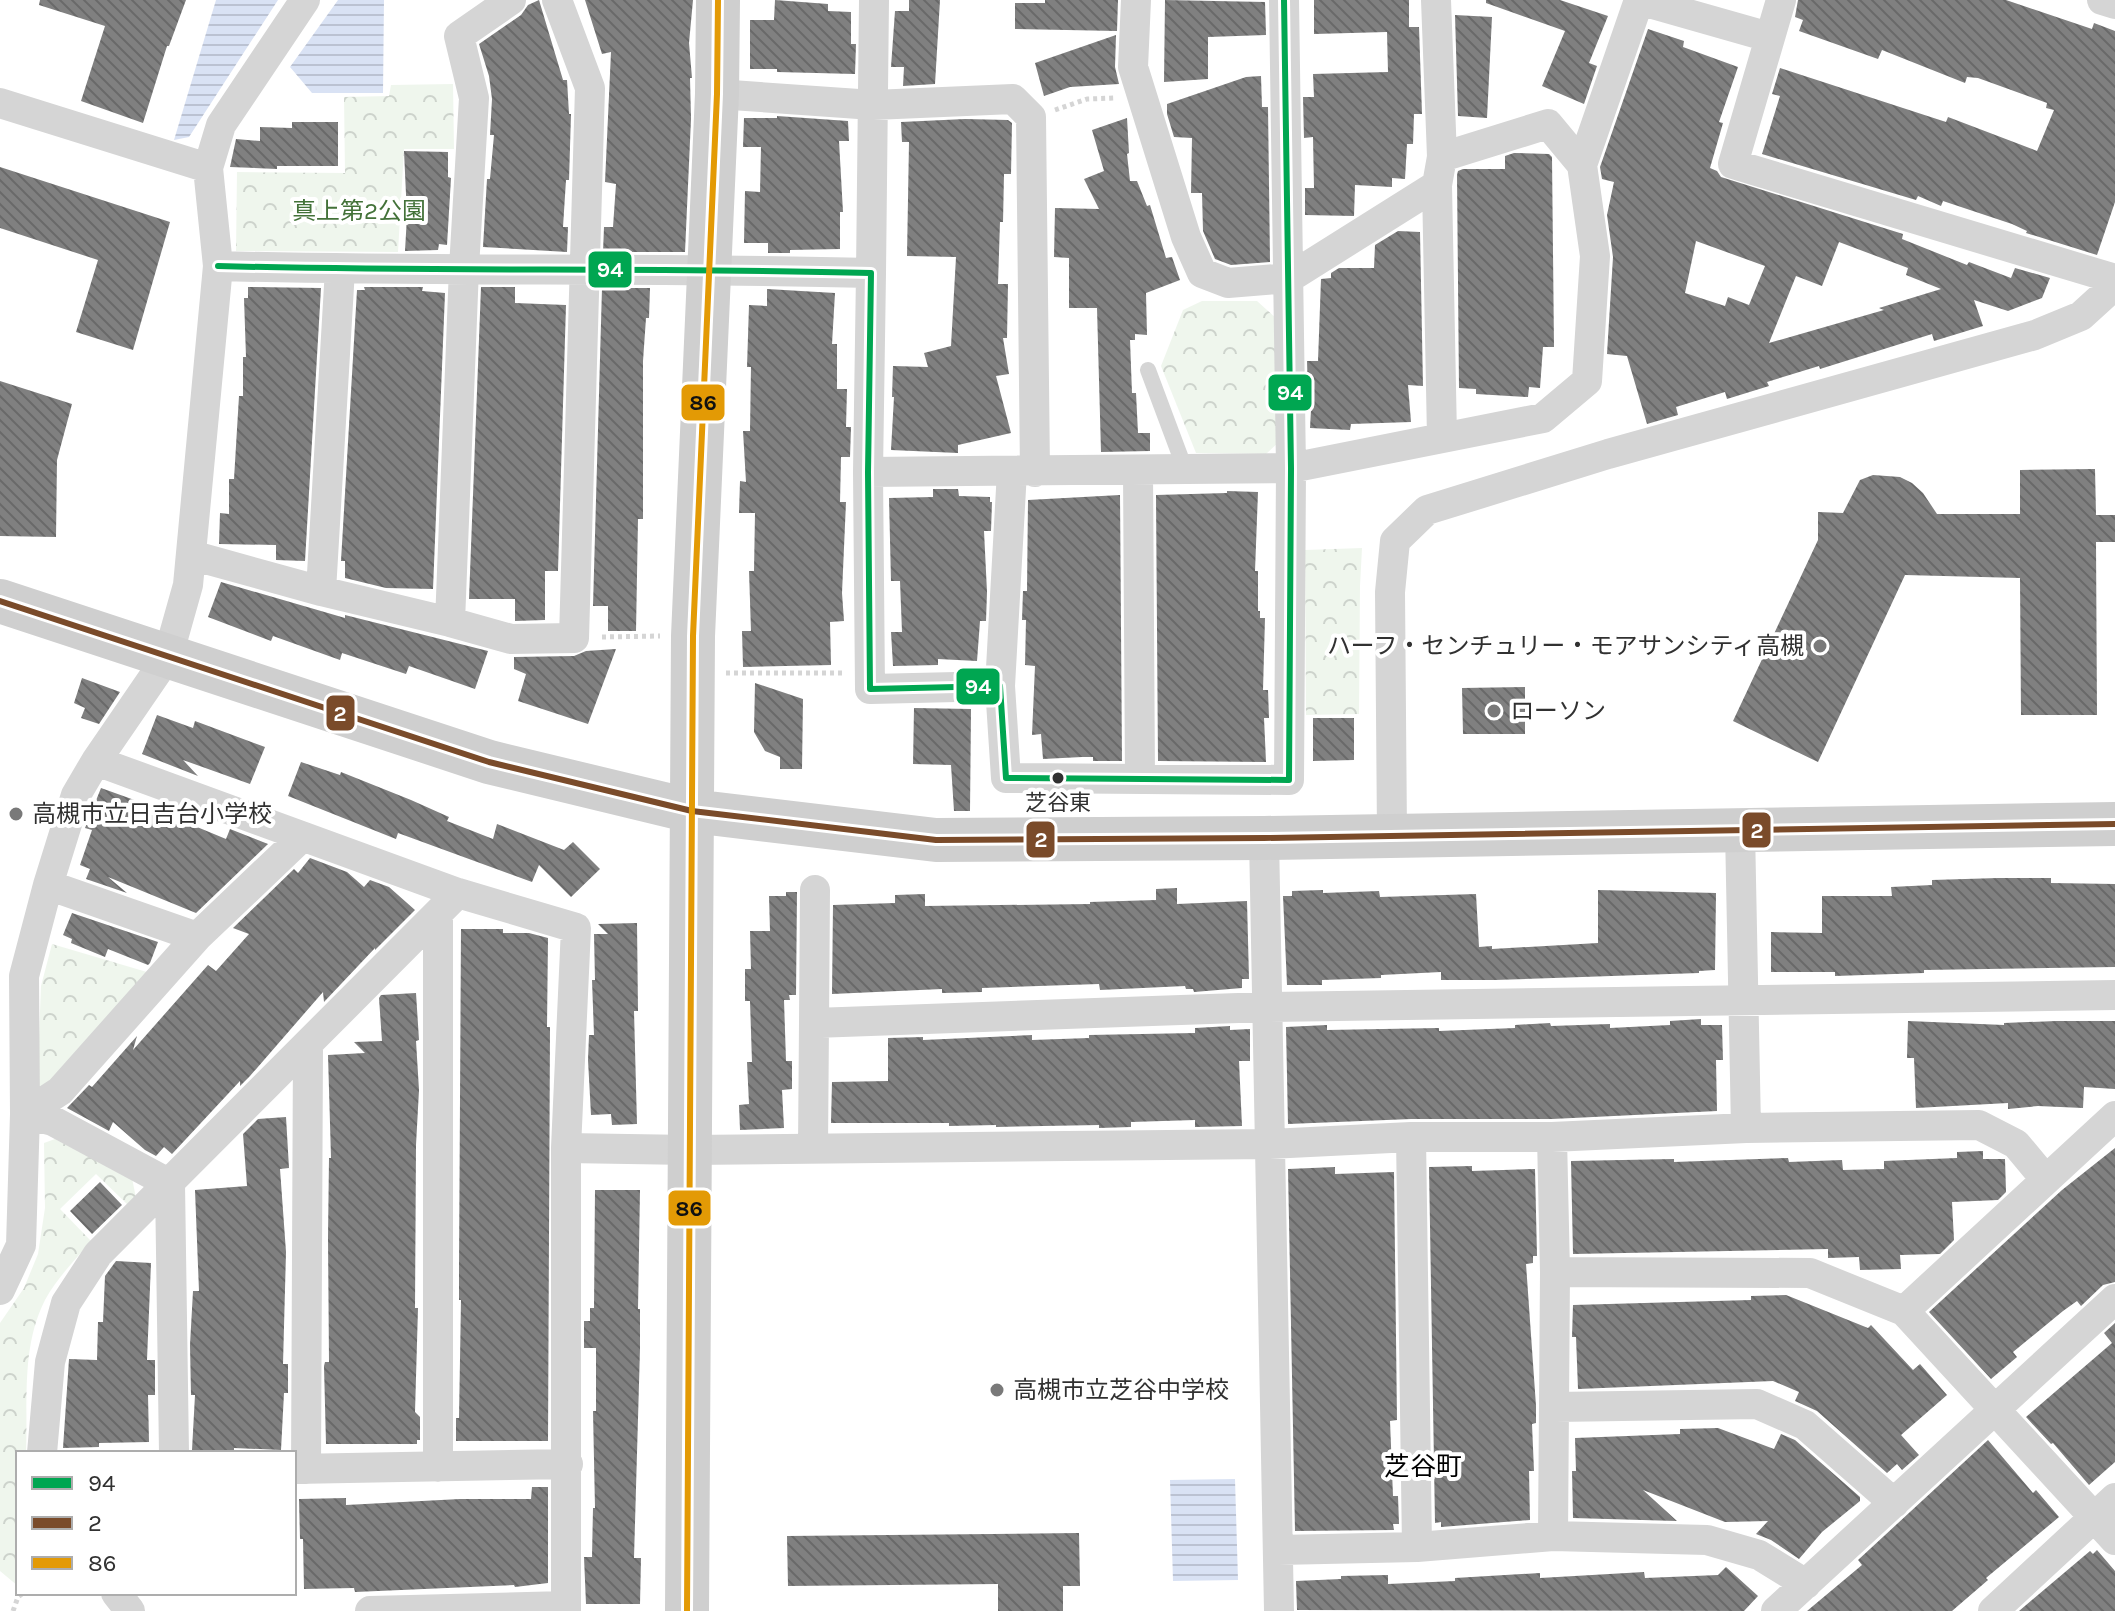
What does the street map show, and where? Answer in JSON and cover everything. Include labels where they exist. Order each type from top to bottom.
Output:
[{"type":"street","points":[[0,1290],[21,1245],[25,1114],[24,976],[48,885],[76,795],[168,656],[188,585],[218,266],[208,168],[221,125],[305,0]]},
{"type":"street","points":[[450,622],[474,98],[459,36],[511,0]]},
{"type":"street","points":[[191,555],[511,639],[574,638],[590,88],[557,0]]},
{"type":"street","points":[[687,1611],[693,654],[717,94],[718,0]]},
{"type":"street","points":[[874,0],[868,472],[870,689],[1000,686]]},
{"type":"street","points":[[1136,0],[1133,67],[1186,237],[1202,273],[1228,283],[1289,278],[1439,171],[1548,124],[1582,165]]},
{"type":"street","points":[[717,94],[873,105],[1013,99],[1031,117],[1024,472],[1000,686],[1006,778],[1289,780],[1291,468],[1284,0]]},
{"type":"street","points":[[1436,0],[1442,437]]},
{"type":"street","points":[[868,472],[1291,468],[1543,418],[1587,381],[1595,256],[1582,165],[1639,0],[1769,37]]},
{"type":"street","points":[[1781,0],[1733,164],[2115,279]]},
{"type":"street","points":[[2102,0],[2115,4]]},
{"type":"street","points":[[0,103],[208,168]]},
{"type":"street","points":[[218,266],[584,271],[709,268],[871,273]]},
{"type":"street","points":[[321,591],[340,269]]},
{"type":"street","points":[[1392,835],[1390,592],[1395,541],[1427,510],[1608,454],[2035,335],[2081,316],[2115,285]]},
{"type":"street","points":[[1138,470],[1140,779]]},
{"type":"street","points":[[0,601],[489,762],[692,811],[936,840],[1264,838],[2115,824]]},
{"type":"street","points":[[96,761],[302,837],[448,903],[576,928],[566,1148],[566,1608],[370,1611]]},
{"type":"street","points":[[1740,830],[1746,1128]]},
{"type":"street","points":[[25,1114],[60,1091],[197,937],[302,837]]},
{"type":"street","points":[[1264,838],[1279,1611]]},
{"type":"street","points":[[48,885],[197,937]]},
{"type":"street","points":[[813,1148],[815,890]]},
{"type":"street","points":[[42,1451],[50,1362],[66,1303],[98,1254],[448,903]]},
{"type":"street","points":[[438,1467],[448,903]]},
{"type":"street","points":[[814,1023],[1267,1007],[2115,995]]},
{"type":"street","points":[[308,1045],[300,1469],[568,1464]]},
{"type":"street","points":[[25,1114],[53,1121],[170,1184]]},
{"type":"street","points":[[1904,1311],[2115,1116]]},
{"type":"street","points":[[566,1148],[690,1150],[1269,1144],[1411,1137],[1552,1137],[1746,1128],[1979,1125],[2016,1144],[2046,1180]]},
{"type":"street","points":[[1411,1137],[1417,1547]]},
{"type":"street","points":[[1552,1137],[1555,1272],[1553,1536]]},
{"type":"street","points":[[170,1184],[174,1451]]},
{"type":"street","points":[[1555,1272],[1810,1273],[1904,1311],[1994,1410],[2105,1508],[2115,1540]]},
{"type":"street","points":[[1776,1611],[2115,1299]]},
{"type":"street","points":[[1555,1407],[1757,1404],[1805,1425],[1894,1503]]},
{"type":"street","points":[[1993,1611],[2105,1508]]},
{"type":"street","points":[[1278,1550],[1417,1547],[1553,1536],[1707,1540],[1759,1555],[1806,1584]]},
{"type":"street","points":[[118,1595],[130,1611]]},
{"type":"lane","points":[[1148,370],[1185,469]]},
{"type":"path","points":[[1031,117],[1087,99],[1142,97]]},
{"type":"path","points":[[574,638],[870,673]]},
{"type":"green space","name":"真上第2公園","points":[[453,84],[454,149],[404,149],[398,252],[236,251],[237,172],[345,173],[344,97],[389,96],[391,85]]},
{"type":"green space","points":[[1202,301],[1257,301],[1277,319],[1279,442],[1266,454],[1196,453],[1161,366],[1183,310]]},
{"type":"green space","points":[[1362,548],[1359,714],[1306,715],[1305,550]]},
{"type":"green space","points":[[52,944],[157,975],[45,1088],[37,1088],[41,986]]},
{"type":"green space","points":[[55,1139],[132,1178],[136,1198],[128,1205],[96,1174],[60,1209],[91,1241],[66,1269],[45,1300],[32,1337],[27,1375],[26,1451],[16,1451],[16,1584],[0,1571],[0,1323],[24,1288],[38,1254],[45,1208],[44,1143]]},
{"type":"water","points":[[216,0],[278,0],[189,137],[174,140]]},
{"type":"water","points":[[338,0],[384,0],[383,93],[312,93],[290,67]]},
{"type":"water","points":[[1235,1479],[1238,1580],[1173,1581],[1170,1480]]},
{"type":"building","points":[[40,0],[186,0],[167,46],[143,123],[81,101],[105,26],[39,5]]},
{"type":"building","points":[[539,0],[563,80],[567,80],[571,114],[569,180],[566,180],[563,227],[568,227],[567,252],[483,247],[487,179],[490,179],[494,135],[490,135],[492,99],[489,76],[479,44],[521,15],[528,5]]},
{"type":"building","points":[[585,0],[693,0],[689,43],[692,78],[685,252],[603,252],[604,227],[613,227],[616,184],[605,182],[611,52],[602,54]]},
{"type":"building","points":[[775,0],[828,4],[828,11],[851,12],[851,44],[856,44],[855,74],[750,69],[750,20],[774,20]]},
{"type":"building","points":[[909,0],[940,0],[935,84],[903,86],[904,67],[891,67],[895,11],[909,11]]},
{"type":"building","points":[[1045,0],[1118,0],[1117,31],[1015,29],[1015,3],[1045,3]]},
{"type":"building","points":[[1165,0],[1265,2],[1266,35],[1208,37],[1208,79],[1164,82]]},
{"type":"building","points":[[1314,0],[1409,0],[1409,27],[1419,27],[1422,114],[1414,114],[1413,144],[1407,144],[1405,179],[1392,178],[1392,187],[1355,185],[1354,216],[1305,215],[1305,188],[1314,188],[1313,137],[1304,138],[1303,97],[1314,97],[1313,74],[1388,72],[1387,32],[1314,34]]},
{"type":"building","points":[[1486,0],[1560,0],[1608,16],[1589,63],[1597,66],[1584,104],[1542,86],[1565,31],[1486,3]]},
{"type":"building","points":[[1798,0],[2006,0],[2092,29],[2094,23],[2115,31],[2115,202],[2097,255],[2026,233],[2012,224],[1943,201],[1941,206],[1918,196],[1916,200],[1762,154],[1780,96],[1772,94],[1780,68],[1946,122],[1948,117],[2037,151],[2054,110],[2046,108],[2047,103],[1978,78],[1967,77],[1965,83],[1882,50],[1878,59],[1799,31],[1803,20],[1795,17]]},
{"type":"building","points":[[1455,15],[1492,17],[1487,118],[1458,116]]},
{"type":"building","points":[[1648,29],[1684,41],[1683,47],[1738,67],[1719,122],[1723,123],[1710,168],[1721,177],[1903,234],[1902,239],[1967,265],[1969,262],[2011,278],[2015,268],[2050,278],[2042,298],[2008,311],[1974,300],[1983,326],[1934,341],[1932,334],[1820,369],[1819,366],[1767,382],[1769,386],[1727,399],[1725,392],[1676,407],[1678,415],[1647,424],[1627,356],[1607,354],[1613,257],[1607,215],[1614,182],[1602,179],[1600,167]],"holes":[[[1696,241],[1765,266],[1749,305],[1728,297],[1725,306],[1685,293]],[[1839,242],[1908,268],[1906,275],[1941,289],[1879,308],[1884,310],[1769,343],[1796,276],[1822,286]]]},
{"type":"building","points":[[1116,35],[1115,67],[1119,84],[1070,87],[1044,96],[1035,63]]},
{"type":"building","points":[[1261,76],[1262,107],[1268,107],[1270,262],[1231,265],[1215,259],[1203,231],[1202,193],[1191,193],[1192,138],[1174,137],[1167,104],[1246,77]]},
{"type":"building","points":[[777,116],[848,121],[849,141],[839,141],[843,212],[840,212],[840,249],[768,253],[768,243],[744,243],[745,191],[760,192],[761,147],[743,147],[744,118]]},
{"type":"building","points":[[1127,118],[1130,181],[1137,181],[1147,206],[1150,205],[1166,258],[1172,257],[1180,280],[1146,293],[1147,335],[1135,334],[1135,340],[1130,340],[1132,393],[1136,393],[1138,433],[1150,433],[1150,451],[1101,452],[1097,308],[1069,308],[1069,258],[1054,257],[1055,208],[1099,209],[1084,179],[1104,171],[1092,130]]},
{"type":"building","points":[[1008,120],[1012,123],[1011,174],[1004,174],[998,284],[1008,284],[1007,338],[1003,338],[1009,374],[996,376],[1011,433],[958,445],[958,453],[891,450],[893,366],[928,367],[924,353],[951,346],[956,257],[907,256],[909,142],[902,142],[901,122]]},
{"type":"building","points":[[292,122],[338,122],[338,166],[277,166],[277,169],[230,167],[236,139],[260,141],[260,127],[292,128]]},
{"type":"building","points":[[404,151],[448,152],[448,177],[451,178],[447,245],[439,244],[438,250],[405,251]]},
{"type":"building","points":[[1514,153],[1549,154],[1552,157],[1554,347],[1543,347],[1540,388],[1529,387],[1528,397],[1476,394],[1476,389],[1459,388],[1457,175],[1463,169],[1505,169],[1505,156]]},
{"type":"building","points":[[0,167],[170,222],[133,350],[76,332],[98,260],[0,228]]},
{"type":"building","points":[[1398,231],[1420,232],[1423,386],[1408,385],[1411,422],[1351,424],[1350,430],[1310,428],[1312,392],[1308,392],[1307,361],[1318,361],[1321,279],[1331,278],[1331,273],[1339,268],[1374,268],[1375,245]]},
{"type":"building","points":[[248,287],[321,288],[305,561],[276,560],[276,545],[219,544],[220,513],[229,514],[229,479],[234,479],[239,396],[243,396],[243,357],[246,357],[244,298],[248,298]]},
{"type":"building","points":[[364,287],[423,287],[422,291],[445,293],[433,589],[386,588],[345,578],[345,561],[341,561],[357,290],[365,290]]},
{"type":"building","points":[[481,287],[515,287],[515,303],[566,305],[558,571],[545,571],[545,620],[515,621],[515,599],[469,599]]},
{"type":"building","points":[[602,288],[650,288],[643,361],[643,519],[638,519],[636,631],[608,631],[608,606],[593,606]]},
{"type":"building","points":[[767,289],[835,293],[832,344],[837,344],[837,389],[847,389],[846,427],[851,427],[850,457],[841,457],[840,502],[846,502],[842,593],[844,621],[830,622],[831,665],[743,667],[742,631],[751,631],[749,571],[754,571],[755,513],[739,513],[740,481],[746,482],[743,431],[750,431],[751,367],[747,367],[749,305],[767,306]]},
{"type":"building","points":[[0,381],[72,404],[57,460],[56,537],[0,536]]},
{"type":"building","name":"ハーフ・センチュリー・モアサンシティ高槻","points":[[2095,469],[2096,515],[2115,515],[2115,542],[2096,542],[2097,715],[2021,715],[2020,578],[1905,575],[1818,762],[1733,721],[1818,540],[1818,512],[1843,513],[1860,480],[1873,475],[1900,477],[1923,493],[1937,514],[2020,514],[2020,470]]},
{"type":"building","points":[[933,489],[958,489],[959,496],[990,497],[992,502],[991,531],[984,531],[986,621],[980,621],[977,661],[938,659],[938,665],[893,666],[891,632],[902,632],[900,581],[891,581],[889,498],[933,497]]},
{"type":"building","points":[[1258,492],[1255,571],[1258,571],[1258,611],[1260,618],[1265,618],[1263,690],[1268,690],[1269,718],[1264,718],[1266,762],[1158,761],[1156,495]]},
{"type":"building","points":[[1120,495],[1122,761],[1093,761],[1093,757],[1043,759],[1041,734],[1032,735],[1035,666],[1025,665],[1026,620],[1022,620],[1023,591],[1027,591],[1028,500]]},
{"type":"building","points":[[221,582],[345,618],[345,615],[488,651],[475,689],[409,666],[406,674],[342,653],[340,660],[273,636],[271,641],[208,617]]},
{"type":"building","points":[[616,649],[588,724],[518,701],[526,674],[514,669],[514,657],[574,656],[586,651]]},
{"type":"building","points":[[82,678],[120,692],[99,724],[81,718],[85,708],[74,703]]},
{"type":"building","points":[[755,683],[803,699],[802,769],[780,769],[780,757],[765,751],[754,732]]},
{"type":"building","name":"ローソン","points":[[1525,687],[1525,734],[1463,734],[1462,688]]},
{"type":"building","points":[[914,708],[971,709],[970,811],[954,811],[951,765],[913,764]]},
{"type":"building","points":[[157,715],[193,728],[195,721],[265,747],[250,784],[183,760],[198,776],[142,754]]},
{"type":"building","points":[[1313,718],[1354,718],[1354,760],[1313,761]]},
{"type":"building","points":[[301,762],[340,775],[341,772],[411,800],[449,817],[447,821],[493,839],[497,824],[564,850],[573,842],[600,869],[571,897],[539,865],[532,882],[398,833],[396,839],[288,796]]},
{"type":"building","points":[[101,788],[140,802],[137,809],[183,827],[185,822],[226,839],[230,829],[268,844],[196,913],[108,877],[127,893],[86,879],[90,869],[80,865],[92,830],[85,828]]},
{"type":"building","points":[[310,858],[347,872],[364,887],[370,880],[389,887],[415,910],[324,1002],[323,992],[250,1076],[240,1086],[240,1081],[172,1154],[164,1147],[156,1156],[113,1122],[109,1131],[67,1108],[89,1085],[92,1087],[137,1036],[133,1050],[208,965],[216,971],[249,934],[233,928],[294,869],[298,873]]},
{"type":"building","points":[[2051,878],[2051,883],[2115,884],[2115,967],[1924,970],[1924,973],[1835,976],[1835,972],[1771,972],[1771,932],[1822,933],[1822,896],[1892,896],[1891,887],[1932,885],[1932,880]]},
{"type":"building","points":[[1177,888],[1177,904],[1247,901],[1249,979],[1242,979],[1242,988],[1194,992],[1185,986],[1100,990],[1099,984],[982,988],[982,992],[942,993],[942,989],[832,994],[833,905],[895,903],[895,895],[925,894],[925,906],[1090,904],[1156,900],[1156,889]]},
{"type":"building","points":[[1323,890],[1323,893],[1379,891],[1380,897],[1476,894],[1479,947],[1492,946],[1492,949],[1598,943],[1598,890],[1716,893],[1715,970],[1495,980],[1441,980],[1441,972],[1322,980],[1322,985],[1287,985],[1283,896],[1292,896],[1292,891]]},
{"type":"building","points":[[786,892],[797,892],[796,995],[789,995],[790,1000],[784,1000],[786,1061],[792,1061],[792,1089],[782,1090],[784,1128],[740,1130],[739,1105],[749,1104],[747,1062],[752,1062],[750,1001],[745,1001],[745,969],[751,969],[750,931],[770,931],[769,896],[786,896]]},
{"type":"building","points":[[72,913],[158,942],[150,963],[148,965],[108,949],[105,957],[71,943],[72,939],[63,935]]},
{"type":"building","points":[[637,923],[638,1011],[634,1011],[637,1124],[612,1125],[611,1114],[591,1115],[588,1060],[589,1035],[594,1035],[594,934],[608,934],[598,924]]},
{"type":"building","points":[[461,929],[503,929],[503,933],[529,933],[548,938],[548,1441],[456,1441],[461,1300]]},
{"type":"building","points":[[416,993],[419,1090],[415,1412],[420,1417],[420,1440],[417,1444],[326,1444],[324,1366],[325,1362],[329,1362],[331,1158],[328,1055],[365,1053],[354,1042],[382,1041],[381,995]]},
{"type":"building","points":[[1701,1019],[1701,1025],[1722,1025],[1723,1060],[1716,1060],[1717,1111],[1552,1119],[1411,1119],[1288,1124],[1286,1027],[1327,1025],[1327,1030],[1439,1028],[1439,1031],[1515,1028],[1515,1025],[1550,1023],[1551,1026],[1610,1024],[1610,1028],[1670,1025],[1670,1021]]},
{"type":"building","points":[[1908,1021],[2004,1025],[2115,1021],[2115,1089],[2084,1087],[2083,1108],[2038,1106],[2008,1109],[2008,1103],[1916,1108],[1914,1058],[1907,1058]]},
{"type":"building","points":[[1230,1026],[1230,1030],[1250,1029],[1250,1061],[1239,1061],[1242,1126],[1195,1127],[1195,1120],[1131,1122],[1131,1127],[1099,1128],[1099,1125],[996,1127],[949,1126],[949,1123],[831,1123],[832,1082],[888,1081],[888,1038],[923,1037],[923,1040],[1032,1035],[1032,1040],[1089,1038],[1089,1035],[1195,1033],[1195,1028]]},
{"type":"building","points":[[286,1117],[289,1168],[280,1169],[286,1252],[283,1364],[288,1364],[288,1393],[284,1393],[281,1450],[192,1450],[195,1395],[191,1395],[190,1345],[193,1291],[199,1291],[195,1190],[247,1186],[243,1134],[258,1119]]},
{"type":"building","points":[[2115,1148],[2115,1282],[2103,1285],[2081,1306],[2077,1301],[2063,1311],[2013,1352],[2017,1357],[1991,1379],[1929,1312],[2062,1190]]},
{"type":"building","points":[[1983,1151],[1983,1159],[2005,1159],[2006,1192],[1998,1200],[1952,1202],[1954,1240],[1940,1254],[1900,1255],[1901,1269],[1860,1270],[1859,1257],[1828,1258],[1828,1249],[1573,1254],[1571,1161],[1674,1159],[1674,1162],[1788,1158],[1789,1162],[1842,1160],[1843,1170],[1884,1169],[1884,1161],[1957,1158],[1957,1152]]},
{"type":"building","points":[[1472,1166],[1472,1171],[1535,1169],[1537,1256],[1533,1256],[1533,1263],[1526,1264],[1536,1406],[1536,1423],[1532,1424],[1534,1471],[1529,1471],[1530,1520],[1441,1527],[1441,1522],[1435,1523],[1429,1167]]},
{"type":"building","points":[[1335,1167],[1335,1174],[1394,1172],[1397,1420],[1390,1421],[1393,1496],[1398,1496],[1399,1524],[1393,1524],[1394,1530],[1295,1531],[1288,1169]]},
{"type":"building","points":[[100,1182],[122,1205],[92,1234],[70,1211]]},
{"type":"building","points":[[595,1190],[640,1190],[640,1349],[634,1558],[641,1558],[640,1604],[586,1604],[584,1557],[592,1557],[595,1508],[593,1411],[596,1411],[596,1348],[584,1348],[584,1321],[590,1321],[590,1308],[594,1308]]},
{"type":"building","points":[[116,1261],[151,1263],[147,1360],[155,1360],[155,1395],[148,1395],[149,1442],[99,1443],[99,1447],[63,1448],[69,1359],[97,1360],[98,1322],[103,1322],[105,1276]]},
{"type":"building","points":[[1786,1295],[1868,1328],[1871,1325],[1913,1370],[1920,1364],[1947,1395],[1901,1435],[1919,1455],[1902,1470],[1897,1464],[1887,1473],[1817,1411],[1795,1401],[1799,1392],[1773,1381],[1578,1389],[1576,1337],[1572,1337],[1573,1305],[1751,1300],[1751,1296]]},
{"type":"building","points":[[2115,1323],[2115,1462],[2089,1485],[2026,1417],[2112,1343],[2104,1333]]},
{"type":"building","points":[[1718,1428],[1774,1449],[1781,1434],[1795,1440],[1860,1497],[1860,1501],[1822,1532],[1799,1559],[1756,1534],[1768,1521],[1725,1522],[1643,1490],[1677,1521],[1573,1518],[1575,1438],[1680,1434],[1680,1429]]},
{"type":"building","points":[[1988,1440],[2033,1493],[2036,1490],[2059,1517],[1952,1611],[1807,1611],[1862,1565],[1858,1560]]},
{"type":"building","points":[[532,1487],[548,1487],[548,1583],[515,1587],[355,1592],[354,1588],[304,1589],[299,1499],[346,1498],[346,1505],[531,1499]]},
{"type":"building","points":[[1079,1533],[1080,1586],[1063,1586],[1063,1611],[998,1611],[998,1584],[788,1586],[787,1536]]},
{"type":"building","points":[[2097,1550],[2115,1571],[2115,1611],[2019,1611],[2090,1551],[2093,1554]]},
{"type":"building","points":[[1726,1567],[1758,1596],[1744,1611],[1297,1610],[1296,1581],[1341,1579],[1341,1576],[1388,1575],[1388,1584],[1540,1573],[1540,1578],[1644,1572],[1645,1578],[1718,1575]]},
{"type":"transit line","name":"86","points":[[687,1611],[693,636],[717,94],[718,0]]},
{"type":"transit line","name":"94","points":[[218,266],[871,273],[868,472],[870,689],[1000,686],[1006,778],[1289,780],[1291,468],[1284,0]]},
{"type":"transit line","name":"2","points":[[0,601],[489,762],[692,811],[936,840],[1264,838],[2115,824]]},
{"type":"place","name":"ハーフ・センチュリー・モアサンシティ高槻","points":[[1820,646]]},
{"type":"place","name":"ローソン","points":[[1494,711]]},
{"type":"place","name":"芝谷東","points":[[1058,778]]},
{"type":"place","name":"高槻市立日吉台小学校","points":[[16,814]]},
{"type":"place","name":"高槻市立芝谷中学校","points":[[997,1390]]},
{"type":"district","name":"芝谷町","points":[[1423,1466]]}]
